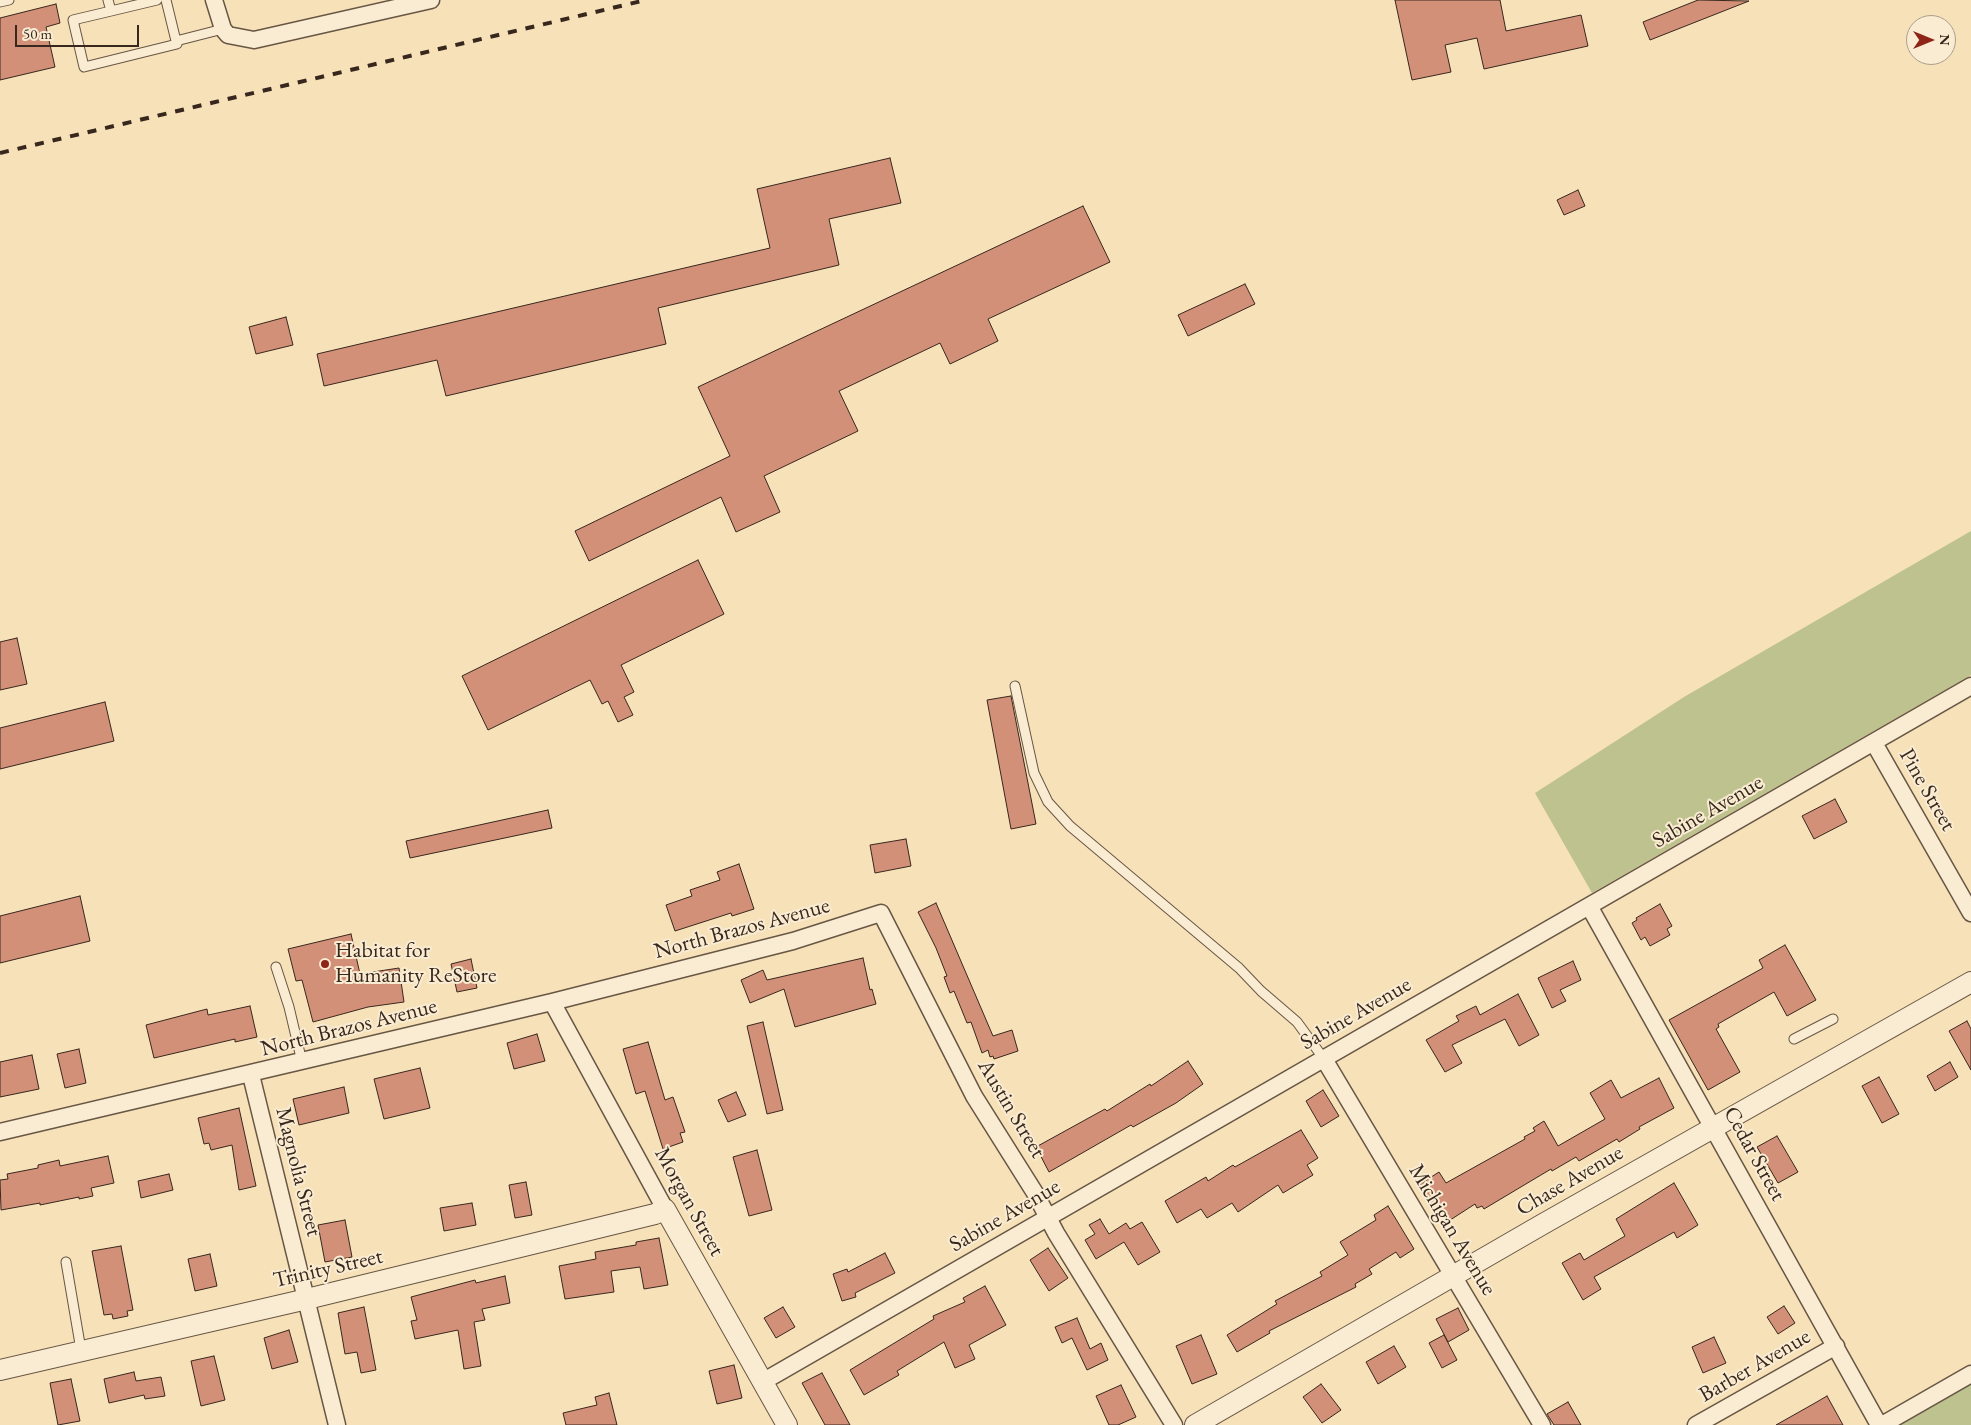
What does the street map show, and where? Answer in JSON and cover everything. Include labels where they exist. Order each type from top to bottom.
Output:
[{"type":"street","points":[[214,0],[230,33],[254,40],[431,0]]},
{"type":"street","name":"Sabine Avenue","points":[[764,1381],[1971,686]]},
{"type":"street","name":"Pine Street","points":[[1874,743],[1971,913]]},
{"type":"street","name":"Cedar Street","points":[[1589,906],[1881,1425]]},
{"type":"street","name":"North Brazos Avenue","points":[[0,1132],[251,1075],[552,1002],[793,941],[882,913]]},
{"type":"street","name":"Austin Street","points":[[882,913],[974,1096],[1174,1425]]},
{"type":"street","name":"Chase Avenue","points":[[1195,1425],[1712,1127],[1971,982]]},
{"type":"street","name":"Morgan Street","points":[[552,1002],[665,1209],[764,1381],[783,1424]]},
{"type":"street","name":"Michigan Avenue","points":[[1324,1059],[1542,1425]]},
{"type":"street","name":"Magnolia Street","points":[[251,1075],[337,1425]]},
{"type":"street","name":"Trinity Street","points":[[0,1370],[307,1299],[656,1214],[665,1209]]},
{"type":"street","name":"Barber Avenue","points":[[1696,1425],[1836,1346]]},
{"type":"street","points":[[1881,1425],[1971,1374]]},
{"type":"lane","points":[[0,2],[8,0]]},
{"type":"lane","points":[[108,0],[111,11]]},
{"type":"lane","points":[[157,0],[73,20],[84,67],[177,44],[166,0]]},
{"type":"lane","points":[[176,41],[230,33]]},
{"type":"lane","points":[[1015,686],[1034,774],[1048,802],[1070,826],[1239,968],[1261,991],[1297,1022],[1324,1059]]},
{"type":"lane","points":[[276,967],[289,1007],[302,1062]]},
{"type":"lane","points":[[1794,1039],[1833,1019]]},
{"type":"lane","points":[[66,1262],[81,1350]]},
{"type":"green space","points":[[1971,531],[1971,675],[1592,893],[1535,793],[1684,697]]},
{"type":"green space","points":[[1971,1384],[1971,1425],[1900,1425],[1907,1419]]},
{"type":"building","points":[[1395,0],[1500,0],[1506,31],[1581,15],[1588,46],[1484,69],[1477,38],[1445,45],[1451,72],[1412,80]]},
{"type":"building","points":[[1698,0],[1749,1],[1650,40],[1643,22]]},
{"type":"building","points":[[56,4],[60,23],[46,27],[55,67],[0,80],[0,18]]},
{"type":"building","points":[[890,158],[901,203],[829,219],[839,265],[658,308],[666,344],[446,396],[437,360],[324,386],[317,354],[770,248],[757,189]]},
{"type":"building","points":[[1578,190],[1585,206],[1564,215],[1557,200]]},
{"type":"building","points":[[1083,206],[1110,262],[988,319],[998,341],[950,364],[940,343],[839,391],[858,431],[764,476],[780,512],[736,532],[721,497],[589,561],[575,531],[730,456],[698,387]]},
{"type":"building","points":[[1245,284],[1255,304],[1188,336],[1178,315]]},
{"type":"building","points":[[286,317],[293,345],[256,354],[249,327]]},
{"type":"building","points":[[698,560],[724,614],[621,665],[634,692],[624,697],[633,715],[618,722],[608,701],[602,704],[590,680],[488,730],[462,676]]},
{"type":"building","points":[[17,638],[27,684],[0,690],[0,642]]},
{"type":"building","points":[[1011,696],[1036,824],[1011,829],[987,700]]},
{"type":"building","points":[[105,702],[114,741],[0,769],[0,728]]},
{"type":"building","points":[[1835,799],[1847,822],[1814,839],[1802,816]]},
{"type":"building","points":[[548,810],[552,828],[410,858],[406,841]]},
{"type":"building","points":[[906,839],[911,866],[875,873],[870,845]]},
{"type":"building","points":[[739,864],[754,909],[732,916],[731,913],[675,931],[666,905],[692,896],[690,890],[720,880],[717,872]]},
{"type":"building","points":[[80,896],[90,941],[0,963],[0,916]]},
{"type":"building","points":[[936,903],[993,1036],[1012,1030],[1018,1051],[994,1059],[993,1056],[990,1057],[988,1050],[982,1053],[971,1022],[967,1023],[954,991],[950,993],[944,977],[947,976],[936,948],[918,912]]},
{"type":"building","points":[[1660,904],[1672,926],[1667,929],[1670,935],[1650,946],[1645,937],[1641,940],[1632,923],[1637,920],[1636,918]]},
{"type":"building","name":"Habitat for Humanity ReStore","points":[[351,934],[360,974],[399,968],[404,1002],[368,1007],[313,1022],[302,980],[296,981],[288,949]]},
{"type":"building","points":[[1785,945],[1816,1000],[1787,1016],[1774,992],[1718,1024],[1719,1027],[1716,1029],[1740,1072],[1708,1090],[1669,1020],[1763,968],[1759,960]]},
{"type":"building","points":[[863,958],[870,990],[872,989],[876,1004],[795,1027],[784,989],[750,1003],[741,980],[763,970],[767,980]]},
{"type":"building","points":[[471,959],[477,988],[457,992],[451,964]]},
{"type":"building","points":[[1573,961],[1581,980],[1560,990],[1566,1001],[1552,1008],[1538,978]]},
{"type":"building","points":[[1518,994],[1539,1035],[1519,1046],[1505,1019],[1452,1045],[1462,1063],[1445,1072],[1426,1040],[1459,1021],[1456,1016],[1476,1006],[1480,1015]]},
{"type":"building","points":[[250,1006],[257,1037],[235,1042],[235,1039],[154,1058],[146,1025],[207,1009],[208,1015]]},
{"type":"building","points":[[1967,1021],[1971,1029],[1971,1070],[1949,1031]]},
{"type":"building","points":[[763,1022],[783,1110],[767,1114],[747,1026]]},
{"type":"building","points":[[537,1034],[545,1061],[514,1069],[507,1043]]},
{"type":"building","points":[[648,1042],[665,1100],[673,1097],[685,1132],[680,1133],[683,1142],[663,1149],[645,1091],[636,1094],[623,1049]]},
{"type":"building","points":[[79,1049],[86,1083],[65,1088],[57,1054]]},
{"type":"building","points":[[32,1055],[39,1089],[0,1097],[0,1062]]},
{"type":"building","points":[[1188,1061],[1203,1084],[1176,1103],[1133,1127],[1131,1125],[1049,1172],[1036,1147],[1105,1109],[1107,1111],[1150,1084],[1151,1086]]},
{"type":"building","points":[[1950,1062],[1958,1077],[1935,1091],[1927,1076]]},
{"type":"building","points":[[420,1068],[430,1108],[384,1119],[374,1079]]},
{"type":"building","points":[[1879,1077],[1899,1114],[1882,1123],[1862,1086]]},
{"type":"building","points":[[1659,1078],[1674,1108],[1639,1127],[1640,1129],[1619,1142],[1617,1139],[1579,1161],[1576,1157],[1552,1171],[1551,1169],[1484,1209],[1482,1206],[1477,1208],[1475,1204],[1444,1224],[1419,1185],[1439,1172],[1446,1183],[1525,1139],[1524,1137],[1535,1131],[1533,1128],[1544,1121],[1558,1146],[1605,1119],[1590,1093],[1611,1080],[1621,1098]]},
{"type":"building","points":[[344,1087],[349,1113],[299,1125],[293,1099]]},
{"type":"building","points":[[1323,1090],[1339,1116],[1321,1127],[1306,1101]]},
{"type":"building","points":[[736,1092],[746,1115],[728,1122],[718,1100]]},
{"type":"building","points":[[239,1108],[256,1186],[239,1190],[232,1145],[211,1150],[209,1143],[204,1144],[198,1118]]},
{"type":"building","points":[[1301,1130],[1318,1158],[1307,1165],[1313,1175],[1283,1193],[1278,1185],[1238,1212],[1232,1203],[1207,1218],[1201,1209],[1177,1223],[1165,1201],[1206,1177],[1208,1181],[1233,1165],[1235,1167]]},
{"type":"building","points":[[1777,1136],[1798,1172],[1778,1183],[1757,1147]]},
{"type":"building","points":[[757,1150],[772,1210],[749,1216],[733,1157]]},
{"type":"building","points":[[108,1156],[114,1183],[91,1188],[93,1196],[1,1210],[0,1180],[8,1179],[7,1174],[38,1168],[38,1165],[59,1160],[60,1166]]},
{"type":"building","points":[[169,1174],[173,1190],[141,1198],[138,1181]]},
{"type":"building","points":[[526,1182],[532,1215],[515,1218],[509,1185]]},
{"type":"building","points":[[1674,1183],[1698,1225],[1677,1238],[1674,1232],[1594,1277],[1601,1289],[1583,1300],[1562,1263],[1580,1253],[1584,1260],[1625,1236],[1616,1219]]},
{"type":"building","points":[[472,1203],[476,1225],[444,1231],[440,1208]]},
{"type":"building","points":[[1388,1206],[1414,1249],[1400,1258],[1396,1252],[1369,1269],[1372,1274],[1355,1284],[1356,1287],[1269,1331],[1270,1333],[1237,1352],[1227,1335],[1277,1304],[1275,1301],[1322,1276],[1320,1272],[1348,1255],[1340,1242],[1376,1220],[1374,1215]]},
{"type":"building","points":[[1100,1219],[1109,1234],[1126,1223],[1130,1229],[1142,1222],[1160,1252],[1138,1265],[1124,1242],[1096,1259],[1085,1240],[1095,1234],[1089,1225]]},
{"type":"building","points":[[345,1220],[352,1257],[325,1262],[318,1225]]},
{"type":"building","points":[[659,1238],[668,1285],[644,1289],[640,1267],[611,1271],[614,1292],[565,1299],[559,1266],[596,1259],[595,1252],[636,1245],[636,1242]]},
{"type":"building","points":[[121,1246],[133,1310],[127,1311],[128,1316],[113,1319],[112,1314],[104,1315],[92,1251]]},
{"type":"building","points":[[1048,1248],[1068,1278],[1049,1291],[1030,1260]]},
{"type":"building","points":[[885,1253],[895,1273],[855,1293],[856,1297],[842,1301],[833,1274],[847,1269],[848,1272]]},
{"type":"building","points":[[210,1254],[217,1286],[195,1291],[188,1259]]},
{"type":"building","points":[[505,1276],[510,1303],[482,1309],[485,1320],[474,1322],[481,1366],[464,1369],[458,1330],[415,1339],[411,1321],[417,1320],[411,1297],[475,1280],[476,1283]]},
{"type":"building","points":[[985,1286],[1006,1325],[969,1345],[975,1359],[955,1368],[944,1342],[897,1371],[899,1375],[864,1395],[850,1370],[934,1319],[933,1316],[965,1302],[963,1298]]},
{"type":"building","points":[[1784,1306],[1795,1323],[1778,1334],[1767,1317]]},
{"type":"building","points":[[364,1307],[376,1370],[361,1373],[357,1352],[345,1354],[338,1313]]},
{"type":"building","points":[[783,1307],[795,1327],[776,1338],[764,1318]]},
{"type":"building","points":[[1458,1308],[1469,1330],[1448,1342],[1436,1319]]},
{"type":"building","points":[[1077,1318],[1090,1349],[1101,1343],[1108,1360],[1087,1370],[1072,1338],[1062,1343],[1055,1327]]},
{"type":"building","points":[[289,1330],[298,1362],[272,1369],[264,1338]]},
{"type":"building","points":[[1201,1335],[1217,1374],[1192,1384],[1176,1346]]},
{"type":"building","points":[[1444,1335],[1457,1360],[1442,1368],[1429,1343]]},
{"type":"building","points":[[1714,1337],[1726,1363],[1703,1373],[1692,1347]]},
{"type":"building","points":[[1394,1346],[1406,1367],[1378,1384],[1366,1362]]},
{"type":"building","points":[[214,1356],[225,1400],[201,1406],[191,1361]]},
{"type":"building","points":[[734,1365],[742,1398],[717,1404],[709,1371]]},
{"type":"building","points":[[134,1372],[136,1381],[161,1377],[165,1396],[145,1399],[144,1395],[109,1403],[104,1379]]},
{"type":"building","points":[[822,1373],[850,1425],[825,1425],[802,1383]]},
{"type":"building","points":[[71,1379],[80,1421],[58,1425],[50,1383]]},
{"type":"building","points":[[1321,1384],[1341,1410],[1322,1423],[1303,1397]]},
{"type":"building","points":[[1121,1385],[1136,1417],[1118,1425],[1109,1425],[1096,1396]]},
{"type":"building","points":[[609,1393],[617,1425],[566,1425],[563,1413],[597,1405],[595,1397]]},
{"type":"building","points":[[1827,1396],[1843,1425],[1776,1425],[1815,1403]]},
{"type":"building","points":[[1568,1402],[1581,1425],[1554,1425],[1547,1414]]},
{"type":"railway","points":[[0,153],[646,0]]},
{"type":"place","name":"Habitat for Humanity ReStore","points":[[325,964]]}]
